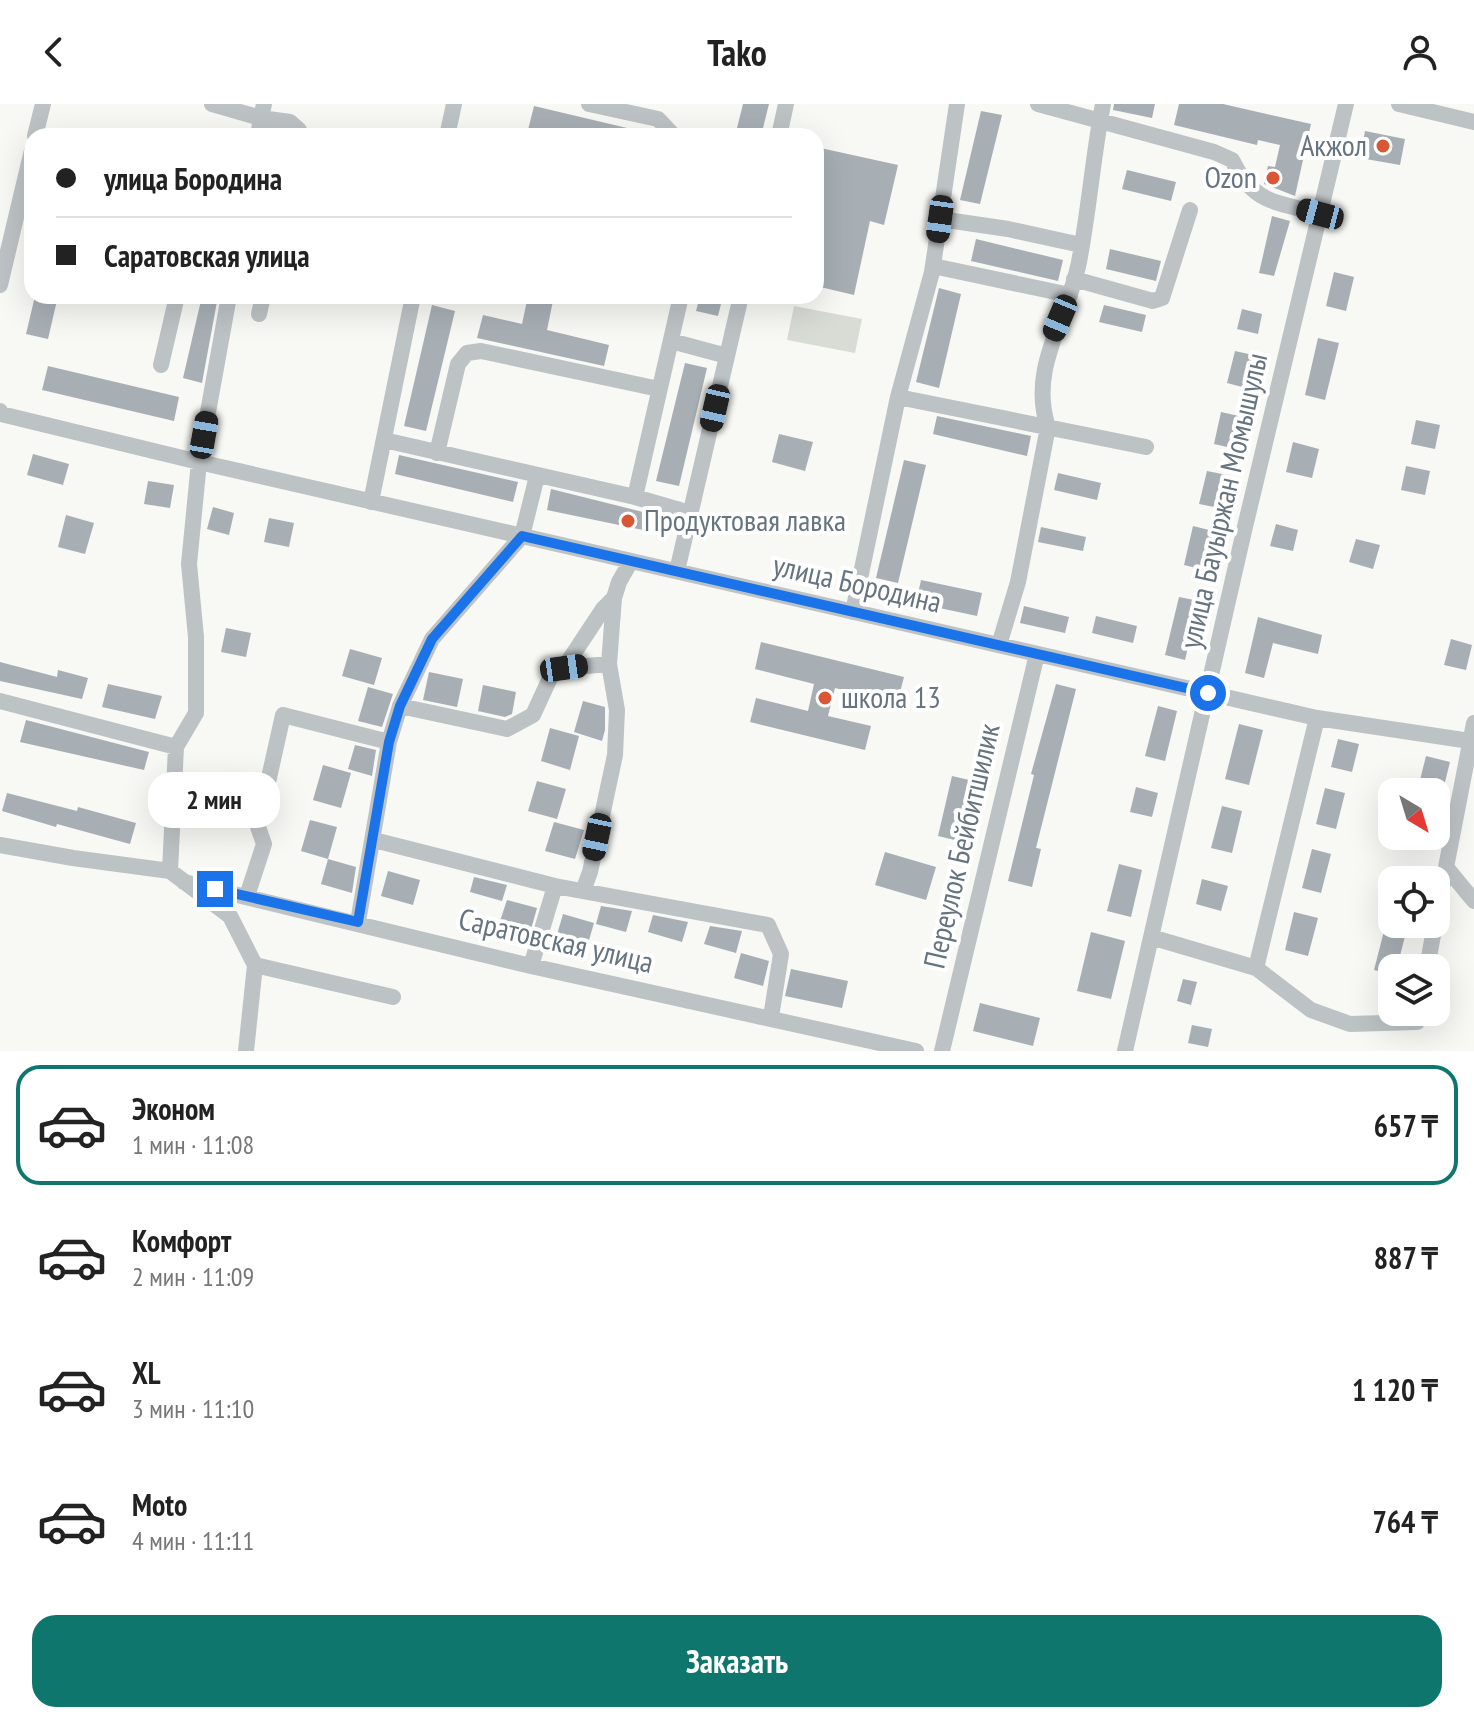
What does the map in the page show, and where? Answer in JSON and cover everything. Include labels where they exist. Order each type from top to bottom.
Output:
[{"type":"street","points":[[37,128],[43,104]]},
{"type":"street","points":[[212,104],[262,111],[290,122],[297,128]]},
{"type":"street","points":[[449,128],[454,104]]},
{"type":"street","points":[[589,104],[658,119],[666,128]]},
{"type":"street","points":[[781,128],[786,104]]},
{"type":"street","points":[[853,612],[898,397],[933,266],[957,104]]},
{"type":"street","points":[[1038,104],[1102,112],[1214,152],[1232,160],[1242,181],[1262,198],[1320,214]]},
{"type":"street","name":"улица Бауыржан Момышулы","points":[[1125,1051],[1346,104]]},
{"type":"street","points":[[1399,104],[1474,122]]},
{"type":"street","points":[[999,645],[1018,582],[1048,427],[1041,407],[1041,385],[1051,341],[1072,287],[1102,112]]},
{"type":"street","points":[[0,285],[24,201]]},
{"type":"street","points":[[933,266],[1153,301],[1162,298],[1190,210]]},
{"type":"street","points":[[940,219],[1008,229],[1081,245]]},
{"type":"street","points":[[161,365],[175,304]]},
{"type":"street","points":[[170,871],[176,747],[196,713],[196,637],[189,564],[199,462],[228,304]]},
{"type":"street","points":[[259,314],[261,304]]},
{"type":"street","points":[[371,502],[411,304]]},
{"type":"street","points":[[635,497],[679,304]]},
{"type":"street","points":[[677,571],[739,304]]},
{"type":"street","points":[[671,341],[727,356]]},
{"type":"street","points":[[437,453],[458,364],[467,353],[481,351],[659,389]]},
{"type":"street","points":[[898,397],[1146,447]]},
{"type":"street","name":"улица Бородина","points":[[0,413],[371,502],[1317,718],[1470,741]]},
{"type":"street","points":[[384,440],[635,497],[690,513]]},
{"type":"street","points":[[358,922],[389,742],[400,706],[432,639],[522,536],[537,476]]},
{"type":"street","points":[[583,891],[590,872],[615,755],[617,710],[609,664],[614,598],[631,561]]},
{"type":"street","points":[[400,706],[507,729],[533,715],[550,678],[564,668],[587,631],[614,598]]},
{"type":"street","name":"Переулок Бейбитшилик","points":[[942,1051],[1037,654]]},
{"type":"street","points":[[564,668],[609,664]]},
{"type":"street","points":[[0,701],[176,747]]},
{"type":"street","points":[[247,896],[264,844],[258,827],[283,715],[389,742]]},
{"type":"street","points":[[1256,968],[1317,718]]},
{"type":"street","points":[[1446,866],[1474,723]]},
{"type":"street","points":[[374,840],[555,886],[768,925],[781,954],[771,1017]]},
{"type":"street","points":[[0,845],[170,871],[230,916],[255,965],[246,1051]]},
{"type":"street","points":[[1450,872],[1474,901]]},
{"type":"street","name":"Саратовская улица","points":[[184,882],[531,966],[916,1051]]},
{"type":"street","points":[[531,966],[555,886]]},
{"type":"street","points":[[1151,937],[1256,968],[1311,1010],[1350,1024],[1378,1021]]},
{"type":"street","points":[[255,965],[393,997]]},
{"type":"shaded area","points":[[794,306],[862,319],[855,353],[787,340]]},
{"type":"building","points":[[743,104],[769,104],[763,128],[737,128]]},
{"type":"building","points":[[1114,104],[1155,104],[1152,118],[1113,110]]},
{"type":"building","points":[[1179,104],[1223,104],[1311,124],[1295,196],[1264,184],[1268,166],[1275,167],[1280,145],[1258,140],[1257,145],[1174,125]]},
{"type":"building","points":[[534,106],[627,128],[528,128]]},
{"type":"building","points":[[981,111],[1002,115],[980,204],[960,200]]},
{"type":"building","points":[[1365,131],[1405,139],[1400,165],[1360,158]]},
{"type":"building","points":[[824,149],[898,165],[884,225],[870,221],[854,295],[824,288]]},
{"type":"building","points":[[1127,170],[1176,182],[1171,201],[1122,189]]},
{"type":"building","points":[[1272,216],[1290,221],[1274,276],[1259,273]]},
{"type":"building","points":[[976,239],[1063,260],[1058,281],[971,261]]},
{"type":"building","points":[[1110,249],[1161,261],[1156,281],[1106,269]]},
{"type":"building","points":[[1334,272],[1354,277],[1346,311],[1326,306]]},
{"type":"building","points":[[939,288],[961,294],[939,388],[916,382]]},
{"type":"building","points":[[33,304],[56,304],[48,339],[26,334]]},
{"type":"building","points":[[200,304],[217,304],[202,383],[183,378]]},
{"type":"building","points":[[526,304],[552,304],[547,330],[609,345],[604,366],[477,338],[483,315],[522,324]]},
{"type":"building","points":[[698,304],[721,304],[718,316],[696,311]]},
{"type":"building","points":[[432,305],[455,311],[426,431],[404,426]]},
{"type":"building","points":[[1104,305],[1146,315],[1142,332],[1099,322]]},
{"type":"building","points":[[1242,309],[1262,314],[1258,334],[1237,329]]},
{"type":"building","points":[[1318,338],[1339,343],[1325,400],[1305,395]]},
{"type":"building","points":[[1235,351],[1253,355],[1246,388],[1227,383]]},
{"type":"building","points":[[685,363],[707,368],[679,486],[656,481]]},
{"type":"building","points":[[48,366],[179,397],[174,421],[42,390]]},
{"type":"building","points":[[1221,412],[1239,416],[1232,448],[1214,444]]},
{"type":"building","points":[[937,416],[1031,436],[1027,456],[933,434]]},
{"type":"building","points":[[1416,420],[1440,425],[1435,449],[1411,444]]},
{"type":"building","points":[[779,434],[813,442],[805,471],[772,462]]},
{"type":"building","points":[[1293,442],[1319,449],[1312,478],[1286,472]]},
{"type":"building","points":[[33,454],[69,464],[63,485],[27,475]]},
{"type":"building","points":[[399,455],[518,482],[513,502],[395,474]]},
{"type":"building","points":[[904,460],[926,465],[898,583],[876,578]]},
{"type":"building","points":[[1406,466],[1430,471],[1425,495],[1401,490]]},
{"type":"building","points":[[1207,471],[1227,475],[1219,508],[1199,504]]},
{"type":"building","points":[[1058,473],[1101,483],[1097,500],[1054,490]]},
{"type":"building","points":[[148,481],[174,485],[170,508],[144,504]]},
{"type":"building","points":[[551,489],[671,519],[667,535],[547,510]]},
{"type":"building","points":[[213,507],[234,513],[229,535],[207,529]]},
{"type":"building","points":[[66,515],[94,523],[85,554],[58,547]]},
{"type":"building","points":[[269,518],[294,523],[289,547],[264,542]]},
{"type":"building","points":[[1276,524],[1298,530],[1293,551],[1270,546]]},
{"type":"building","points":[[1193,526],[1213,531],[1204,570],[1184,565]]},
{"type":"building","points":[[1041,527],[1086,537],[1083,551],[1038,542]]},
{"type":"building","points":[[1356,539],[1380,545],[1373,569],[1349,562]]},
{"type":"building","points":[[921,580],[982,593],[977,616],[916,603]]},
{"type":"building","points":[[1179,597],[1199,601],[1185,660],[1165,655]]},
{"type":"building","points":[[1024,606],[1069,617],[1065,633],[1020,623]]},
{"type":"building","points":[[1096,616],[1137,626],[1133,643],[1092,633]]},
{"type":"building","points":[[1258,617],[1322,635],[1318,654],[1273,643],[1264,678],[1245,673]]},
{"type":"building","points":[[226,628],[251,633],[246,657],[221,652]]},
{"type":"building","points":[[1451,639],[1472,645],[1466,670],[1444,665]]},
{"type":"building","points":[[761,642],[904,677],[897,704],[835,688],[828,716],[871,726],[865,750],[750,722],[756,698],[808,711],[814,684],[755,669]]},
{"type":"building","points":[[350,649],[382,658],[374,685],[342,676]]},
{"type":"building","points":[[0,662],[57,677],[58,670],[88,678],[82,699],[0,681]]},
{"type":"building","points":[[429,672],[463,679],[457,707],[423,700]]},
{"type":"building","points":[[108,684],[162,696],[155,719],[102,707]]},
{"type":"building","points":[[1056,684],[1076,689],[1036,848],[1041,849],[1032,887],[1008,881],[1034,775],[1031,774]]},
{"type":"building","points":[[483,685],[516,692],[512,714],[505,717],[478,711]]},
{"type":"building","points":[[368,687],[393,694],[382,727],[358,721]]},
{"type":"building","points":[[583,701],[605,707],[602,741],[574,732]]},
{"type":"building","points":[[1158,706],[1177,711],[1165,761],[1145,756]]},
{"type":"building","points":[[26,720],[149,752],[144,770],[20,742]]},
{"type":"building","points":[[1239,724],[1263,730],[1249,785],[1225,779]]},
{"type":"building","points":[[550,728],[579,736],[570,770],[541,761]]},
{"type":"building","points":[[1338,739],[1359,744],[1352,772],[1331,767]]},
{"type":"building","points":[[355,745],[376,750],[372,776],[348,769]]},
{"type":"building","points":[[1426,756],[1450,762],[1446,778],[1420,778]]},
{"type":"building","points":[[323,765],[351,773],[341,808],[313,800]]},
{"type":"building","points":[[952,776],[982,783],[967,843],[938,836]]},
{"type":"building","points":[[537,781],[566,789],[557,819],[528,811]]},
{"type":"building","points":[[1136,787],[1158,793],[1152,817],[1130,812]]},
{"type":"building","points":[[1325,788],[1345,793],[1336,829],[1316,824]]},
{"type":"building","points":[[7,793],[77,811],[78,807],[136,823],[130,844],[2,811]]},
{"type":"building","points":[[1222,806],[1242,811],[1232,853],[1211,848]]},
{"type":"building","points":[[310,820],[337,827],[328,859],[301,851]]},
{"type":"building","points":[[554,822],[584,830],[575,859],[545,851]]},
{"type":"building","points":[[1312,849],[1331,854],[1321,893],[1302,888]]},
{"type":"building","points":[[885,852],[936,867],[926,900],[875,885]]},
{"type":"building","points":[[328,859],[356,867],[352,893],[321,884]]},
{"type":"building","points":[[1119,864],[1142,870],[1131,917],[1107,911]]},
{"type":"building","points":[[388,871],[420,880],[413,905],[381,896]]},
{"type":"building","points":[[474,877],[507,885],[502,901],[470,892]]},
{"type":"building","points":[[1202,879],[1228,886],[1221,911],[1196,904]]},
{"type":"building","points":[[507,900],[537,908],[530,933],[499,924]]},
{"type":"building","points":[[601,906],[632,911],[626,932],[596,924]]},
{"type":"building","points":[[1294,912],[1318,918],[1308,956],[1285,950]]},
{"type":"building","points":[[563,914],[594,923],[587,947],[556,938]]},
{"type":"building","points":[[653,915],[688,922],[682,942],[648,932]]},
{"type":"building","points":[[710,926],[742,931],[736,953],[704,944]]},
{"type":"building","points":[[1091,932],[1125,941],[1111,999],[1077,991]]},
{"type":"building","points":[[1382,938],[1404,938],[1400,954],[1378,954]]},
{"type":"building","points":[[741,953],[769,961],[763,986],[734,978]]},
{"type":"building","points":[[791,969],[848,981],[842,1008],[785,996]]},
{"type":"building","points":[[1183,979],[1197,982],[1191,1005],[1177,1001]]},
{"type":"building","points":[[980,1003],[1040,1018],[1033,1046],[973,1031]]},
{"type":"building","points":[[1192,1025],[1212,1029],[1208,1047],[1188,1043]]},
{"type":"place","name":"Акжол","points":[[1383,146]]},
{"type":"place","name":"Ozon","points":[[1273,178]]},
{"type":"place","name":"Продуктовая лавка","points":[[628,521]]},
{"type":"place","name":"школа 13","points":[[825,698]]},
{"type":"route","points":[[215,889],[358,922],[389,742],[400,706],[432,639],[522,536],[1208,693]]}]
